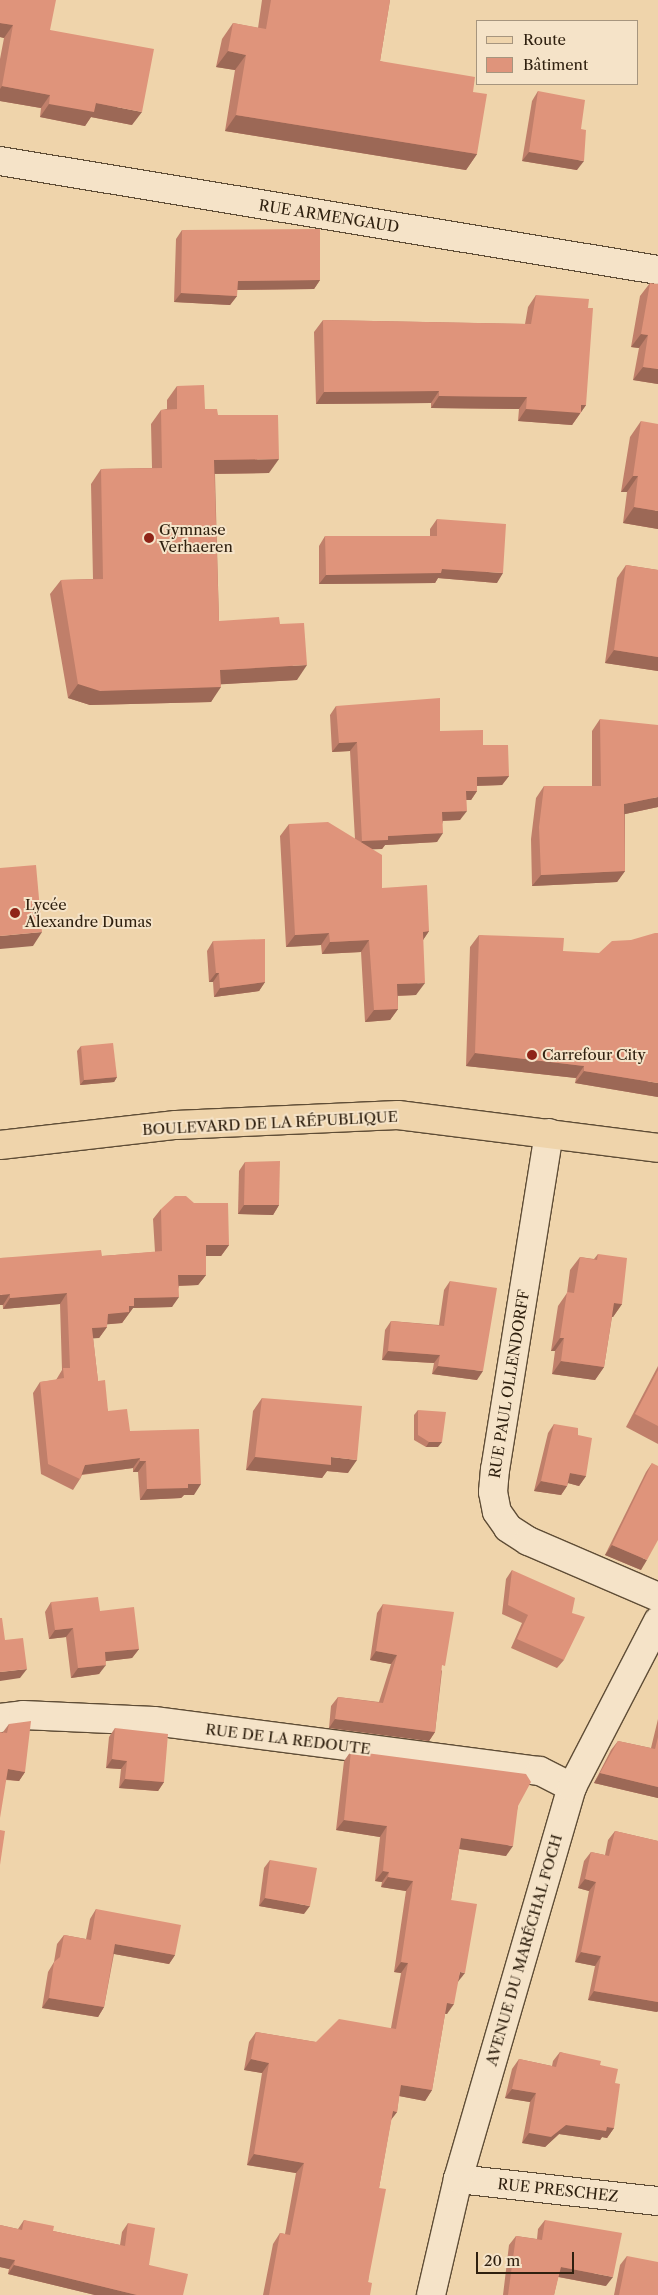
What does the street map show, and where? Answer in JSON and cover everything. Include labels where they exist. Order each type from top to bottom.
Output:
[{"type":"main road","name":"BOULEVARD DE LA RÉPUBLIQUE","points":[[0,1145],[176,1125],[398,1115],[549,1132],[658,1148]]},
{"type":"street","name":"RUE ARMENGAUD","points":[[0,162],[658,270]]},
{"type":"street","name":"RUE PAUL OLLENDORFF","points":[[549,1132],[492,1492],[497,1512],[508,1528],[528,1541],[658,1597]]},
{"type":"street","name":"AVENUE DU MARÉCHAL FOCH","points":[[431,2295],[458,2179],[572,1787],[658,1621]]},
{"type":"street","name":"RUE DE LA REDOUTE","points":[[0,1718],[32,1715],[154,1722],[540,1771],[572,1787]]},
{"type":"street","name":"RUE PRESCHEZ","points":[[458,2179],[658,2201]]},
{"type":"building","points":[[0,0],[56,0],[50,30],[154,49],[142,112],[96,103],[94,112],[49,104],[50,95],[2,86],[13,25],[0,23]]},
{"type":"building","points":[[271,0],[390,0],[380,61],[475,77],[473,92],[487,94],[477,154],[236,115],[246,55],[228,51],[233,23],[266,29]]},
{"type":"building","points":[[538,91],[585,100],[581,129],[586,130],[584,161],[529,152]]},
{"type":"building","points":[[320,229],[320,280],[238,281],[237,296],[181,293],[182,230]]},
{"type":"building","points":[[650,283],[658,284],[658,369],[643,367],[648,335],[641,334]]},
{"type":"building","points":[[536,295],[589,299],[588,308],[593,308],[586,405],[581,405],[581,413],[526,409],[527,397],[439,396],[439,391],[324,392],[323,320],[531,324]]},
{"type":"building","name":"Gymnase Verhaeren","points":[[204,385],[205,409],[217,409],[218,415],[278,415],[279,459],[214,460],[219,621],[279,617],[280,624],[304,623],[307,665],[220,670],[221,687],[100,691],[78,684],[61,580],[103,579],[101,469],[162,468],[161,410],[177,409],[177,386]]},
{"type":"building","points":[[641,421],[658,424],[658,511],[634,507],[638,476],[633,476]]},
{"type":"building","points":[[437,519],[506,524],[503,573],[442,569],[441,573],[326,575],[325,536],[437,536]]},
{"type":"building","points":[[626,565],[658,570],[658,657],[614,650]]},
{"type":"building","points":[[440,698],[440,731],[483,730],[483,745],[508,745],[509,776],[477,777],[477,791],[466,791],[467,811],[442,812],[443,833],[388,836],[388,840],[362,841],[357,742],[339,743],[336,706]]},
{"type":"building","points":[[600,719],[658,725],[658,797],[624,804],[625,871],[541,875],[539,827],[544,786],[601,786]]},
{"type":"building","points":[[328,822],[382,855],[382,888],[427,885],[429,931],[423,932],[425,983],[397,984],[398,1009],[374,1010],[369,940],[330,942],[329,933],[295,935],[289,824]]},
{"type":"building","name":"Lycée Alexandre Dumas","points":[[36,865],[42,932],[0,936],[0,868]]},
{"type":"building","points":[[658,933],[658,1083],[584,1071],[584,1066],[475,1053],[479,935],[564,938],[563,951],[599,953],[612,941],[631,940]]},
{"type":"building","points":[[265,939],[265,982],[220,988],[219,973],[216,973],[213,941]]},
{"type":"building","points":[[113,1043],[117,1077],[84,1080],[81,1046]]},
{"type":"building","points":[[280,1161],[279,1205],[244,1205],[245,1162]]},
{"type":"building","points":[[175,1196],[186,1196],[194,1203],[228,1203],[229,1245],[206,1245],[206,1275],[178,1275],[179,1297],[134,1298],[134,1306],[129,1306],[129,1312],[108,1314],[107,1327],[92,1328],[98,1381],[105,1380],[108,1411],[127,1409],[130,1431],[199,1429],[201,1484],[188,1484],[188,1488],[147,1489],[146,1461],[140,1461],[140,1458],[85,1465],[80,1479],[48,1464],[40,1382],[64,1378],[63,1368],[70,1368],[67,1293],[10,1298],[10,1294],[0,1295],[0,1258],[101,1250],[102,1256],[162,1251],[161,1209]]},
{"type":"building","points":[[598,1254],[627,1258],[622,1304],[614,1303],[604,1367],[561,1361],[564,1338],[560,1338],[567,1292],[574,1293],[580,1257],[597,1260]]},
{"type":"building","points":[[450,1281],[497,1288],[483,1371],[438,1366],[440,1355],[388,1351],[391,1321],[444,1326]]},
{"type":"building","points":[[658,1370],[658,1426],[635,1414]]},
{"type":"building","points":[[262,1398],[362,1406],[357,1460],[331,1457],[331,1465],[255,1457]]},
{"type":"building","points":[[418,1410],[446,1412],[442,1442],[429,1442],[418,1435]]},
{"type":"building","points":[[554,1424],[578,1428],[578,1435],[592,1438],[586,1476],[570,1473],[567,1486],[541,1481]]},
{"type":"building","points":[[652,1463],[658,1466],[658,1540],[647,1560],[612,1545]]},
{"type":"building","points":[[512,1570],[575,1598],[572,1613],[585,1617],[564,1660],[517,1639],[528,1615],[508,1605]]},
{"type":"building","points":[[98,1597],[100,1611],[134,1607],[139,1649],[105,1652],[106,1665],[78,1668],[73,1628],[55,1630],[51,1602]]},
{"type":"building","points":[[383,1604],[454,1612],[445,1666],[442,1665],[435,1732],[335,1719],[338,1697],[383,1703],[397,1655],[376,1651]]},
{"type":"building","points":[[0,1618],[2,1618],[5,1640],[23,1638],[27,1669],[0,1672]]},
{"type":"building","points":[[31,1721],[25,1772],[8,1769],[0,1818],[0,1732],[7,1733],[9,1724]]},
{"type":"building","points":[[115,1728],[168,1734],[164,1782],[125,1779],[127,1761],[112,1759]]},
{"type":"building","points":[[658,1737],[658,1787],[600,1773],[618,1741],[655,1749]]},
{"type":"building","points":[[351,1751],[526,1774],[531,1782],[518,1806],[513,1846],[461,1838],[451,1900],[477,1904],[465,1973],[460,1972],[454,2004],[447,2003],[432,2090],[401,2085],[397,2112],[393,2111],[379,2188],[386,2189],[368,2282],[372,2283],[370,2295],[269,2295],[280,2233],[290,2235],[304,2163],[254,2154],[269,2063],[251,2059],[256,2032],[316,2042],[339,2019],[396,2029],[408,1963],[401,1962],[413,1881],[388,1877],[389,1872],[383,1871],[387,1826],[344,1820]]},
{"type":"building","points":[[0,1830],[5,1831],[0,1865]]},
{"type":"building","points":[[615,1831],[658,1841],[658,2002],[594,1991],[601,1956],[581,1952],[596,1882],[585,1879],[591,1852],[609,1856]]},
{"type":"building","points":[[270,1860],[317,1868],[310,1906],[265,1898]]},
{"type":"building","points":[[96,1909],[181,1925],[175,1955],[115,1944],[104,2007],[49,1998],[54,1962],[60,1957],[64,1935],[91,1940]]},
{"type":"building","points":[[560,2052],[601,2061],[600,2065],[618,2069],[615,2083],[620,2084],[614,2128],[607,2127],[606,2131],[566,2125],[551,2137],[529,2133],[536,2093],[512,2089],[519,2059],[556,2067]]},
{"type":"building","points":[[24,2220],[54,2226],[53,2231],[125,2246],[128,2223],[155,2228],[149,2265],[188,2274],[183,2295],[137,2295],[14,2265],[15,2260],[0,2257],[0,2225],[22,2230]]},
{"type":"building","points":[[545,2220],[622,2233],[613,2277],[561,2267],[554,2295],[508,2295],[516,2236],[542,2240]]},
{"type":"building","points":[[627,2256],[658,2262],[658,2295],[619,2295]]},
{"type":"place","name":"Gymnase Verhaeren","points":[[149,538]]},
{"type":"place","name":"Lycée Alexandre Dumas","points":[[15,913]]},
{"type":"place","name":"Carrefour City","points":[[532,1055]]}]
